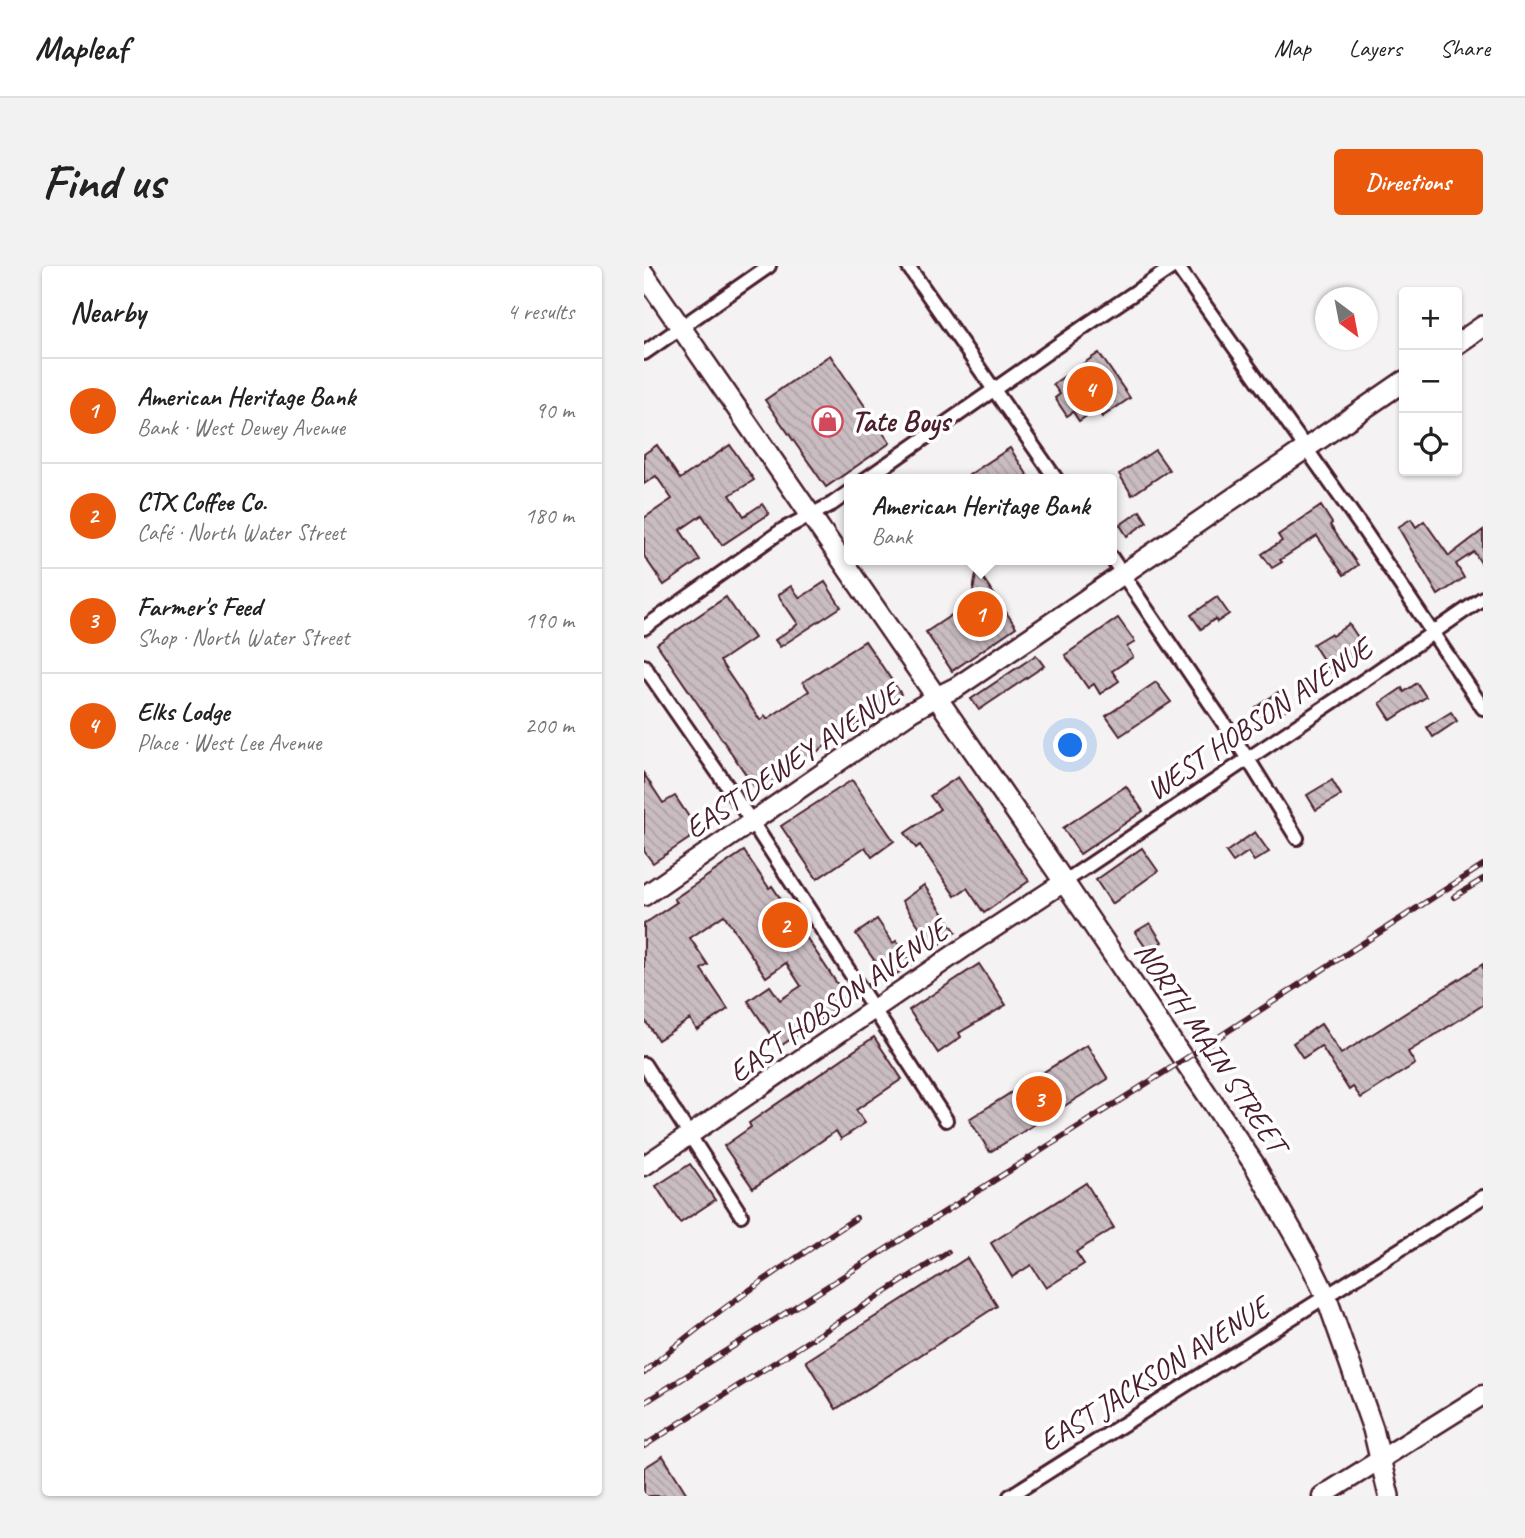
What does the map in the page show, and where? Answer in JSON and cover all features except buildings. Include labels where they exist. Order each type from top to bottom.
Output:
[{"type":"main road","name":"NORTH MAIN STREET","points":[[644,274],[844,563]]},
{"type":"main road","points":[[1462,341],[1483,326]]},
{"type":"main road","points":[[937,697],[957,687],[1399,383]]},
{"type":"main road","name":"NORTH MAIN STREET","points":[[846,565],[1064,882],[1254,1164],[1289,1223],[1326,1296],[1357,1380],[1381,1458],[1389,1496]]},
{"type":"street","points":[[644,353],[768,266]]},
{"type":"street","points":[[908,266],[1053,474]]},
{"type":"street","points":[[873,474],[1176,266],[1306,448],[1483,708]]},
{"type":"street","points":[[644,628],[784,529],[844,495]]},
{"type":"street","points":[[1117,565],[1248,759],[1297,838]]},
{"type":"street","name":"WEST HOBSON AVENUE","points":[[1064,882],[1483,598]]},
{"type":"street","points":[[644,666],[752,822],[946,1120]]},
{"type":"street","name":"EAST DEWEY AVENUE","points":[[644,896],[915,709],[937,697]]},
{"type":"street","name":"EAST HOBSON AVENUE","points":[[644,1166],[1064,882]]},
{"type":"street","points":[[644,1064],[741,1215]]},
{"type":"street","name":"EAST JACKSON AVENUE","points":[[1010,1496],[1483,1197]]},
{"type":"street","points":[[1322,1496],[1483,1395]]},
{"type":"railway","points":[[644,1403],[1185,1059],[1483,865]]},
{"type":"railway","points":[[1454,897],[1483,879]]},
{"type":"railway","points":[[644,1373],[720,1311],[856,1218]]},
{"type":"railway","points":[[644,1446],[948,1252]]},
{"type":"place","name":"Elks Lodge","points":[[1090,389]]},
{"type":"place","name":"Tate Boys","points":[[828,421]]},
{"type":"place","name":"American Heritage Bank","points":[[980,614]]},
{"type":"place","name":"CTX Coffee Co.","points":[[785,925]]},
{"type":"place","name":"Farmer's Feed","points":[[1039,1099]]}]
